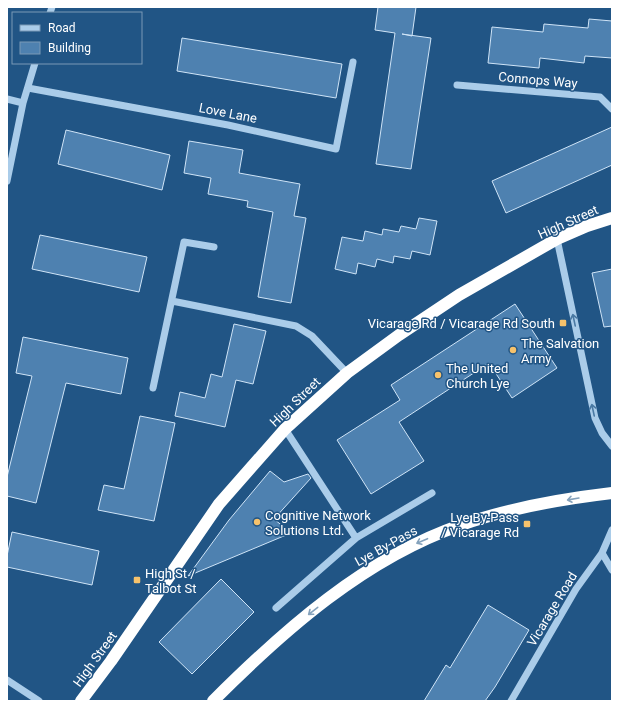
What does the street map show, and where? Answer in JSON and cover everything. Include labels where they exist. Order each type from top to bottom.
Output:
[{"type":"highway","name":"High Street","points":[[81,701],[112,661],[219,504],[285,429],[347,373],[399,335],[459,295],[557,239],[587,226],[612,218]]},
{"type":"highway","name":"Lye By-Pass","points":[[213,701],[240,674],[312,612],[371,569],[415,544],[460,525],[516,509],[612,493]]},
{"type":"street","name":"Love Lane","points":[[28,88],[228,125],[336,149],[353,62]]},
{"type":"street","points":[[7,181],[23,104],[35,64]]},
{"type":"street","name":"Connops Way","points":[[457,85],[600,97],[612,109]]},
{"type":"street","points":[[7,99],[23,104]]},
{"type":"street","points":[[557,239],[595,418],[602,433],[612,446]]},
{"type":"street","points":[[153,388],[184,242],[214,247]]},
{"type":"street","points":[[172,301],[296,326],[312,336],[347,373]]},
{"type":"street","points":[[285,429],[356,538]]},
{"type":"street","points":[[276,608],[356,538],[432,493]]},
{"type":"street","name":"Vicarage Road","points":[[511,701],[576,588],[602,553],[612,530]]},
{"type":"street","points":[[602,553],[612,570]]},
{"type":"street","points":[[7,680],[39,701]]},
{"type":"building","points":[[378,7],[416,7],[412,35],[431,38],[411,169],[376,164],[395,33],[375,30]]},
{"type":"building","points":[[589,19],[612,21],[612,58],[585,56],[584,63],[540,58],[539,68],[488,63],[492,27],[543,32],[544,24],[588,28]]},
{"type":"building","points":[[182,38],[342,64],[336,98],[177,71]]},
{"type":"building","points":[[612,127],[612,165],[506,213],[492,181]]},
{"type":"building","points":[[66,130],[170,155],[162,190],[58,164]]},
{"type":"building","points":[[189,141],[243,150],[239,173],[300,184],[294,216],[306,218],[291,303],[258,297],[273,212],[247,207],[248,201],[208,194],[211,178],[184,173]]},
{"type":"building","points":[[419,218],[437,221],[430,255],[412,251],[410,259],[394,256],[393,263],[377,259],[375,267],[358,263],[356,274],[335,269],[342,237],[363,241],[365,231],[382,235],[383,229],[399,232],[401,226],[416,229]]},
{"type":"building","points":[[40,235],[147,257],[139,292],[32,269]]},
{"type":"building","points":[[612,269],[612,326],[604,327],[592,273]]},
{"type":"building","points":[[515,304],[557,368],[512,398],[489,363],[399,422],[424,461],[371,494],[337,440],[400,400],[391,385]]},
{"type":"building","points":[[234,324],[266,331],[253,384],[236,380],[225,427],[175,416],[180,392],[205,398],[211,374],[222,377]]},
{"type":"building","points":[[23,337],[128,358],[121,394],[66,383],[36,503],[7,496],[7,477],[32,376],[16,373]]},
{"type":"building","points":[[140,416],[175,423],[154,521],[98,510],[104,485],[124,489]]},
{"type":"building","name":"Cognitive Network Solutions Ltd.","points":[[270,471],[284,482],[308,474],[311,478],[274,519],[291,533],[188,576],[229,520]]},
{"type":"building","points":[[12,532],[99,551],[92,585],[7,567],[7,556]]},
{"type":"building","points":[[221,579],[254,612],[192,674],[159,642]]},
{"type":"building","points":[[488,605],[529,630],[495,687],[485,701],[424,701],[446,665],[450,668]]},
{"type":"place","name":"Vicarage Rd / Vicarage Rd South","points":[[563,323]]},
{"type":"place","name":"The Salvation Army","points":[[513,350]]},
{"type":"place","name":"The United Church Lye","points":[[438,375]]},
{"type":"place","name":"Cognitive Network Solutions Ltd.","points":[[257,522]]},
{"type":"place","name":"Lye By-Pass / Vicarage Rd","points":[[527,524]]},
{"type":"place","name":"High St / Talbot St","points":[[137,580]]}]
